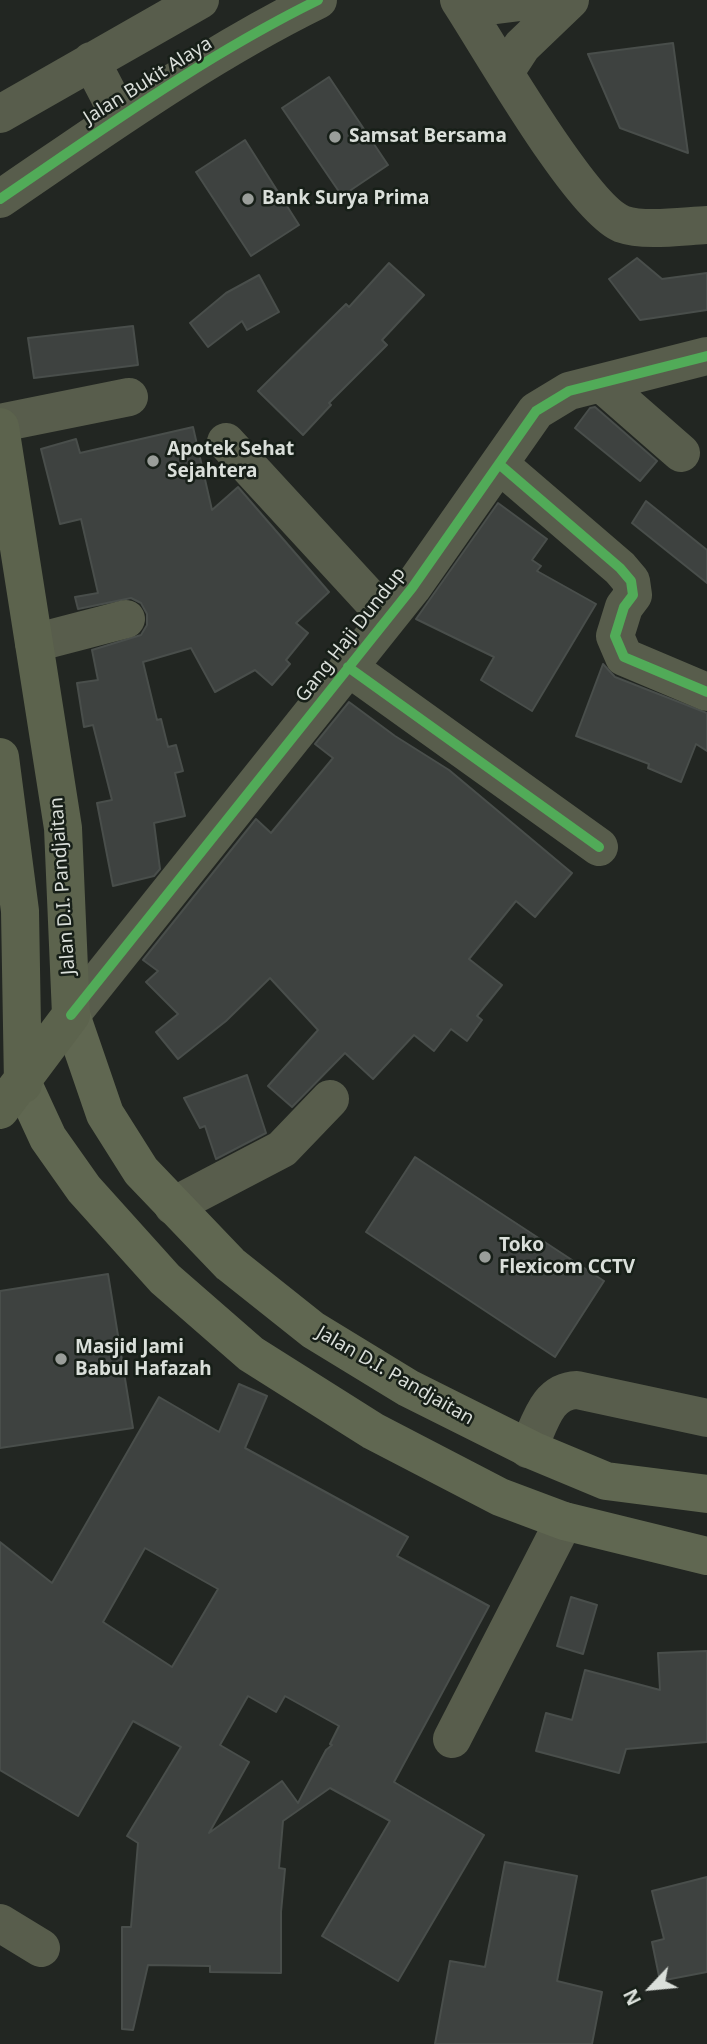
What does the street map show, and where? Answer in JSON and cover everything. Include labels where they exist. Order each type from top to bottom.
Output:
[{"type":"highway","name":"Jalan D.I. Pandjaitan","points":[[0,425],[63,828],[71,1015]]},
{"type":"highway","points":[[0,757],[20,911],[11,1097]]},
{"type":"highway","points":[[11,1097],[71,1015]]},
{"type":"main road","name":"Jalan D.I. Pandjaitan","points":[[71,1015],[105,1114],[141,1171],[230,1265],[313,1330],[408,1388],[528,1449],[606,1481],[707,1494]]},
{"type":"main road","points":[[11,1097],[48,1138],[84,1189],[165,1279],[240,1345],[373,1431],[500,1497],[564,1521],[707,1556]]},
{"type":"street","points":[[0,114],[200,0]]},
{"type":"street","name":"Jalan Bukit Alaya","points":[[0,199],[120,117],[280,19],[318,0]]},
{"type":"street","points":[[536,0],[462,4],[589,197],[621,223],[660,227],[707,225]]},
{"type":"street","points":[[505,72],[522,46],[570,0]]},
{"type":"street","points":[[91,61],[120,117]]},
{"type":"street","name":"Gang Haji Dundup","points":[[71,1015],[388,618],[536,411],[569,391],[707,356]]},
{"type":"street","points":[[602,383],[681,453]]},
{"type":"street","points":[[0,425],[129,397]]},
{"type":"street","points":[[226,442],[388,618]]},
{"type":"street","points":[[499,464],[620,568],[631,581],[633,595],[624,607],[615,636],[624,657],[707,692]]},
{"type":"street","points":[[34,643],[127,619]]},
{"type":"street","points":[[348,667],[599,847]]},
{"type":"street","points":[[173,1206],[282,1149],[330,1099]]},
{"type":"street","points":[[528,1449],[552,1399],[562,1390],[577,1390],[707,1418]]},
{"type":"street","points":[[452,1739],[564,1521]]},
{"type":"street","points":[[0,1923],[41,1948]]},
{"type":"building","points":[[673,43],[688,153],[620,128],[588,54]]},
{"type":"building","name":"Samsat Bersama","points":[[329,77],[388,165],[342,196],[282,108]]},
{"type":"building","name":"Bank Surya Prima","points":[[245,140],[299,225],[251,256],[196,172]]},
{"type":"building","points":[[637,258],[662,279],[707,273],[707,310],[640,320],[609,279]]},
{"type":"building","points":[[389,263],[424,295],[382,340],[387,345],[329,403],[331,405],[303,435],[258,391],[346,304],[349,307]]},
{"type":"building","points":[[259,275],[279,312],[247,330],[242,321],[208,347],[190,323],[226,293]]},
{"type":"building","points":[[133,326],[138,365],[34,378],[28,338]]},
{"type":"building","points":[[595,407],[657,461],[640,481],[575,428],[590,408]]},
{"type":"building","points":[[193,427],[212,510],[238,487],[329,592],[296,623],[308,633],[286,660],[290,664],[272,685],[255,670],[215,692],[191,648],[143,662],[157,720],[161,719],[168,747],[176,745],[183,771],[175,773],[185,816],[154,823],[160,869],[154,876],[113,886],[97,803],[112,800],[93,725],[84,727],[77,683],[98,680],[92,650],[141,635],[147,625],[147,614],[141,603],[131,598],[78,609],[75,597],[98,593],[81,519],[60,524],[41,449],[76,439],[80,453]]},
{"type":"building","points":[[646,501],[707,550],[707,583],[632,523]]},
{"type":"building","points":[[498,503],[547,539],[532,560],[541,566],[537,571],[596,604],[532,711],[481,680],[494,657],[416,619]]},
{"type":"building","points":[[603,664],[615,677],[707,713],[707,751],[696,744],[681,782],[648,768],[649,764],[576,736]]},
{"type":"building","points":[[349,702],[395,736],[449,770],[572,873],[535,917],[516,901],[469,959],[502,985],[477,1016],[482,1020],[467,1041],[451,1029],[434,1051],[414,1035],[373,1079],[345,1053],[292,1107],[268,1086],[318,1030],[270,978],[226,1021],[178,1059],[156,1032],[178,1014],[146,982],[158,971],[143,960],[256,819],[271,833],[333,758],[315,744]]},
{"type":"building","points":[[247,1075],[266,1133],[216,1159],[205,1126],[200,1128],[184,1098]]},
{"type":"building","name":"Toko Flexicom CCTV","points":[[415,1157],[604,1281],[555,1357],[366,1232]]},
{"type":"building","name":"Masjid Jami Babul Hafazah","points":[[108,1274],[133,1428],[0,1448],[0,1291]]},
{"type":"building","points":[[239,1384],[267,1396],[245,1448],[408,1537],[397,1556],[489,1606],[394,1782],[484,1835],[398,1981],[322,1936],[390,1821],[330,1788],[283,1821],[279,1868],[285,1869],[281,1912],[281,1973],[210,1972],[210,1966],[148,1965],[133,2030],[122,2029],[122,1927],[131,1927],[138,1843],[127,1836],[181,1747],[133,1721],[78,1816],[0,1770],[0,1542],[52,1583],[159,1397],[219,1432]],"holes":[[[145,1548],[218,1589],[172,1667],[103,1622]],[[248,1696],[276,1712],[285,1696],[339,1726],[330,1744],[332,1745],[326,1750],[298,1803],[282,1781],[209,1833],[249,1762],[220,1745]]]},
{"type":"building","points":[[571,1597],[597,1605],[583,1654],[557,1646]]},
{"type":"building","points":[[707,1651],[707,1742],[626,1749],[619,1773],[536,1751],[546,1713],[572,1720],[585,1670],[660,1690],[658,1653]]},
{"type":"building","points":[[505,1862],[577,1876],[557,1981],[602,1992],[592,2044],[435,2044],[450,1961],[485,1967]]},
{"type":"building","points":[[707,1877],[707,1972],[660,1981],[652,1942],[664,1939],[652,1891]]},
{"type":"cycle path","points":[[0,199],[195,69],[276,21],[318,0]]},
{"type":"cycle path","points":[[71,1015],[412,588],[536,411],[569,391],[707,356]]},
{"type":"cycle path","points":[[499,464],[620,568],[631,581],[633,595],[624,607],[615,636],[624,657],[707,692]]},
{"type":"cycle path","points":[[348,667],[599,847]]},
{"type":"place","name":"Samsat Bersama","points":[[335,137]]},
{"type":"place","name":"Bank Surya Prima","points":[[248,199]]},
{"type":"place","name":"Apotek Sehat Sejahtera","points":[[153,461]]},
{"type":"place","name":"Toko Flexicom CCTV","points":[[485,1257]]},
{"type":"place","name":"Masjid Jami Babul Hafazah","points":[[61,1359]]}]
